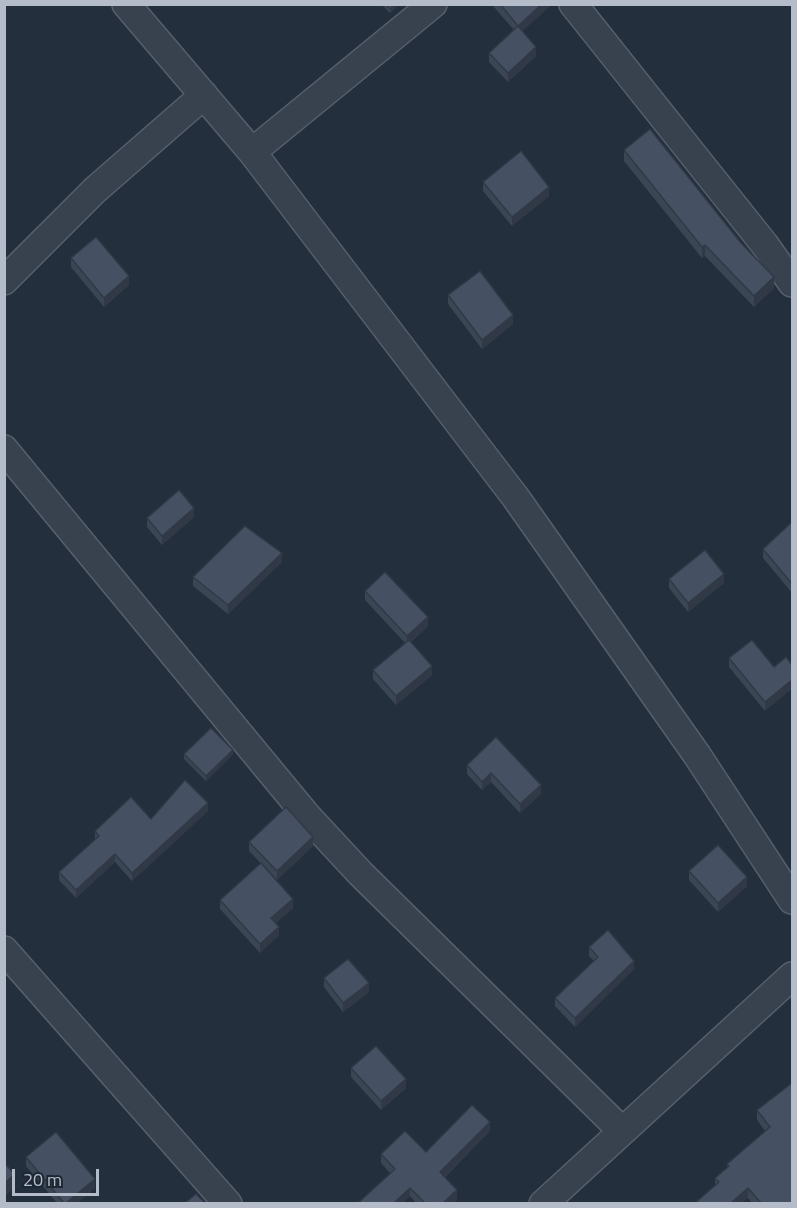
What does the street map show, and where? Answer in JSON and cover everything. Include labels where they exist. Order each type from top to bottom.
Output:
[{"type":"street","points":[[126,4],[252,152],[523,507],[697,755],[792,900]]},
{"type":"street","points":[[252,152],[433,4]]},
{"type":"street","points":[[573,4],[765,245],[792,283]]},
{"type":"street","points":[[4,281],[95,190],[204,95]]},
{"type":"street","points":[[4,449],[308,817],[360,873],[622,1131]]},
{"type":"street","points":[[4,950],[228,1203]]},
{"type":"street","points":[[543,1203],[792,976]]},
{"type":"building","points":[[500,4],[542,4],[518,26]]},
{"type":"building","points":[[518,26],[536,47],[508,73],[489,53]]},
{"type":"building","points":[[650,129],[741,243],[774,277],[754,296],[705,245],[702,247],[624,150]]},
{"type":"building","points":[[521,151],[549,187],[512,217],[483,182]]},
{"type":"building","points":[[96,237],[129,276],[104,298],[71,258]]},
{"type":"building","points":[[480,271],[513,315],[482,340],[448,295]]},
{"type":"building","points":[[179,490],[194,508],[162,536],[147,518]]},
{"type":"building","points":[[792,522],[792,584],[763,549]]},
{"type":"building","points":[[245,526],[282,553],[228,605],[193,577]]},
{"type":"building","points":[[705,550],[724,574],[688,603],[669,579]]},
{"type":"building","points":[[385,572],[428,617],[407,636],[365,591]]},
{"type":"building","points":[[409,640],[432,666],[396,696],[373,670]]},
{"type":"building","points":[[752,640],[774,667],[786,657],[792,665],[792,680],[765,702],[729,658]]},
{"type":"building","points":[[211,728],[233,750],[206,776],[184,754]]},
{"type":"building","points":[[496,737],[541,785],[520,804],[491,773],[482,782],[467,765]]},
{"type":"building","points":[[185,780],[208,803],[132,873],[115,854],[76,890],[59,872],[99,836],[95,831],[131,797],[151,819]]},
{"type":"building","points":[[286,807],[313,837],[277,871],[249,842]]},
{"type":"building","points":[[718,845],[747,877],[718,903],[689,871]]},
{"type":"building","points":[[261,863],[293,899],[271,918],[279,927],[260,944],[220,900]]},
{"type":"building","points":[[608,930],[634,961],[575,1018],[555,998],[598,957],[589,947]]},
{"type":"building","points":[[348,959],[369,983],[343,1003],[324,978]]},
{"type":"building","points":[[376,1046],[406,1079],[381,1101],[351,1068]]},
{"type":"building","points":[[792,1083],[792,1203],[761,1203],[748,1188],[731,1203],[695,1203],[719,1182],[715,1178],[729,1166],[727,1164],[770,1127],[757,1110]]},
{"type":"building","points":[[472,1105],[490,1122],[440,1172],[457,1190],[443,1203],[425,1203],[410,1188],[394,1203],[358,1203],[395,1169],[381,1154],[405,1131],[426,1152]]},
{"type":"building","points":[[56,1132],[95,1179],[66,1203],[26,1157]]},
{"type":"building","points":[[4,1163],[15,1174],[4,1184]]},
{"type":"building","points":[[196,1194],[205,1203],[185,1203]]}]
